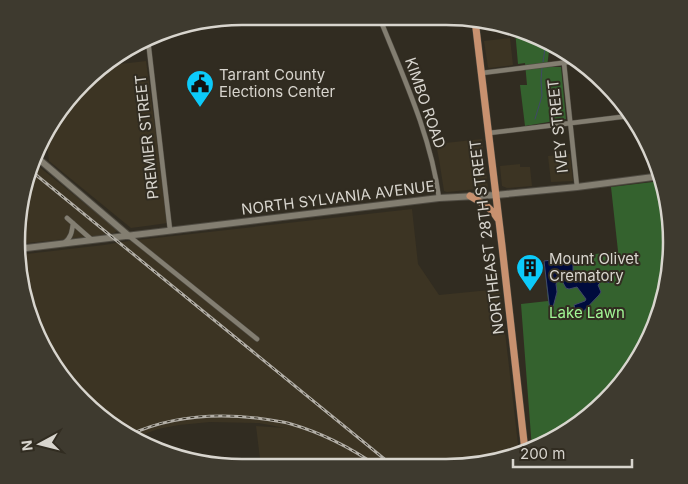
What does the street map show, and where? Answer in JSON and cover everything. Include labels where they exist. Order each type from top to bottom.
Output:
[{"type":"main road","name":"NORTHEAST 28TH STREET","points":[[476,27],[500,221],[524,444]]},
{"type":"main road","points":[[41,162],[129,236]]},
{"type":"main road","name":"NORTH SYLVANIA AVENUE","points":[[25,248],[439,198],[496,195],[653,177]]},
{"type":"main road","points":[[470,196],[493,210],[500,221]]},
{"type":"street","name":"KIMBO ROAD","points":[[382,25],[425,138],[435,174],[439,198]]},
{"type":"street","name":"PREMIER STREET","points":[[149,46],[170,230]]},
{"type":"street","points":[[482,73],[568,62]]},
{"type":"street","name":"IVEY STREET","points":[[564,63],[577,187]]},
{"type":"street","points":[[489,133],[623,117]]},
{"type":"street","points":[[68,218],[92,240]]},
{"type":"street","points":[[63,244],[70,237],[73,223]]},
{"type":"street","points":[[129,236],[257,339]]},
{"type":"shaded area","points":[[510,38],[513,65],[489,68],[484,41]]},
{"type":"shaded area","points":[[146,61],[168,223],[131,228],[49,161],[47,146],[62,121],[79,99],[99,79],[118,64]]},
{"type":"shaded area","points":[[482,139],[488,188],[444,191],[436,144]]},
{"type":"shaded area","points":[[570,154],[573,181],[551,182],[548,156]]},
{"type":"shaded area","points":[[520,164],[520,167],[530,167],[532,186],[507,188],[502,186],[500,166]]},
{"type":"shaded area","points":[[39,167],[117,231],[94,236],[25,243],[29,200]]},
{"type":"shaded area","points":[[412,209],[418,264],[439,295],[500,289],[518,446],[502,452],[460,459],[260,459],[256,426],[285,428],[259,423],[210,422],[158,429],[142,435],[99,405],[79,385],[62,363],[47,338],[32,298],[25,256],[25,254]]},
{"type":"shaded area","points":[[566,258],[573,265],[573,277],[597,276],[607,272],[610,273],[609,283],[603,280],[598,285],[601,292],[579,316],[574,305],[586,299],[577,287],[566,288],[562,281],[556,284],[557,292],[552,311],[550,311],[544,261]]},
{"type":"green space","points":[[516,37],[549,51],[547,67],[561,67],[566,119],[525,126],[520,85],[527,85],[525,63],[518,64]]},
{"type":"green space","name":"Lake Lawn","points":[[654,182],[663,228],[663,256],[656,298],[641,338],[626,363],[609,385],[589,405],[567,422],[531,441],[521,304],[548,301],[544,261],[618,251],[611,187]]},
{"type":"waterway","points":[[543,62],[545,49]]},
{"type":"waterway","points":[[535,119],[542,96],[542,68]]},
{"type":"railway","points":[[36,175],[384,459]]},
{"type":"railway","points":[[137,432],[176,420],[208,416],[257,418],[287,423],[325,436],[366,459]]},
{"type":"place","name":"Tarrant County Elections Center","points":[[200,108]]},
{"type":"place","name":"Mount Olivet Crematory","points":[[530,292]]}]
